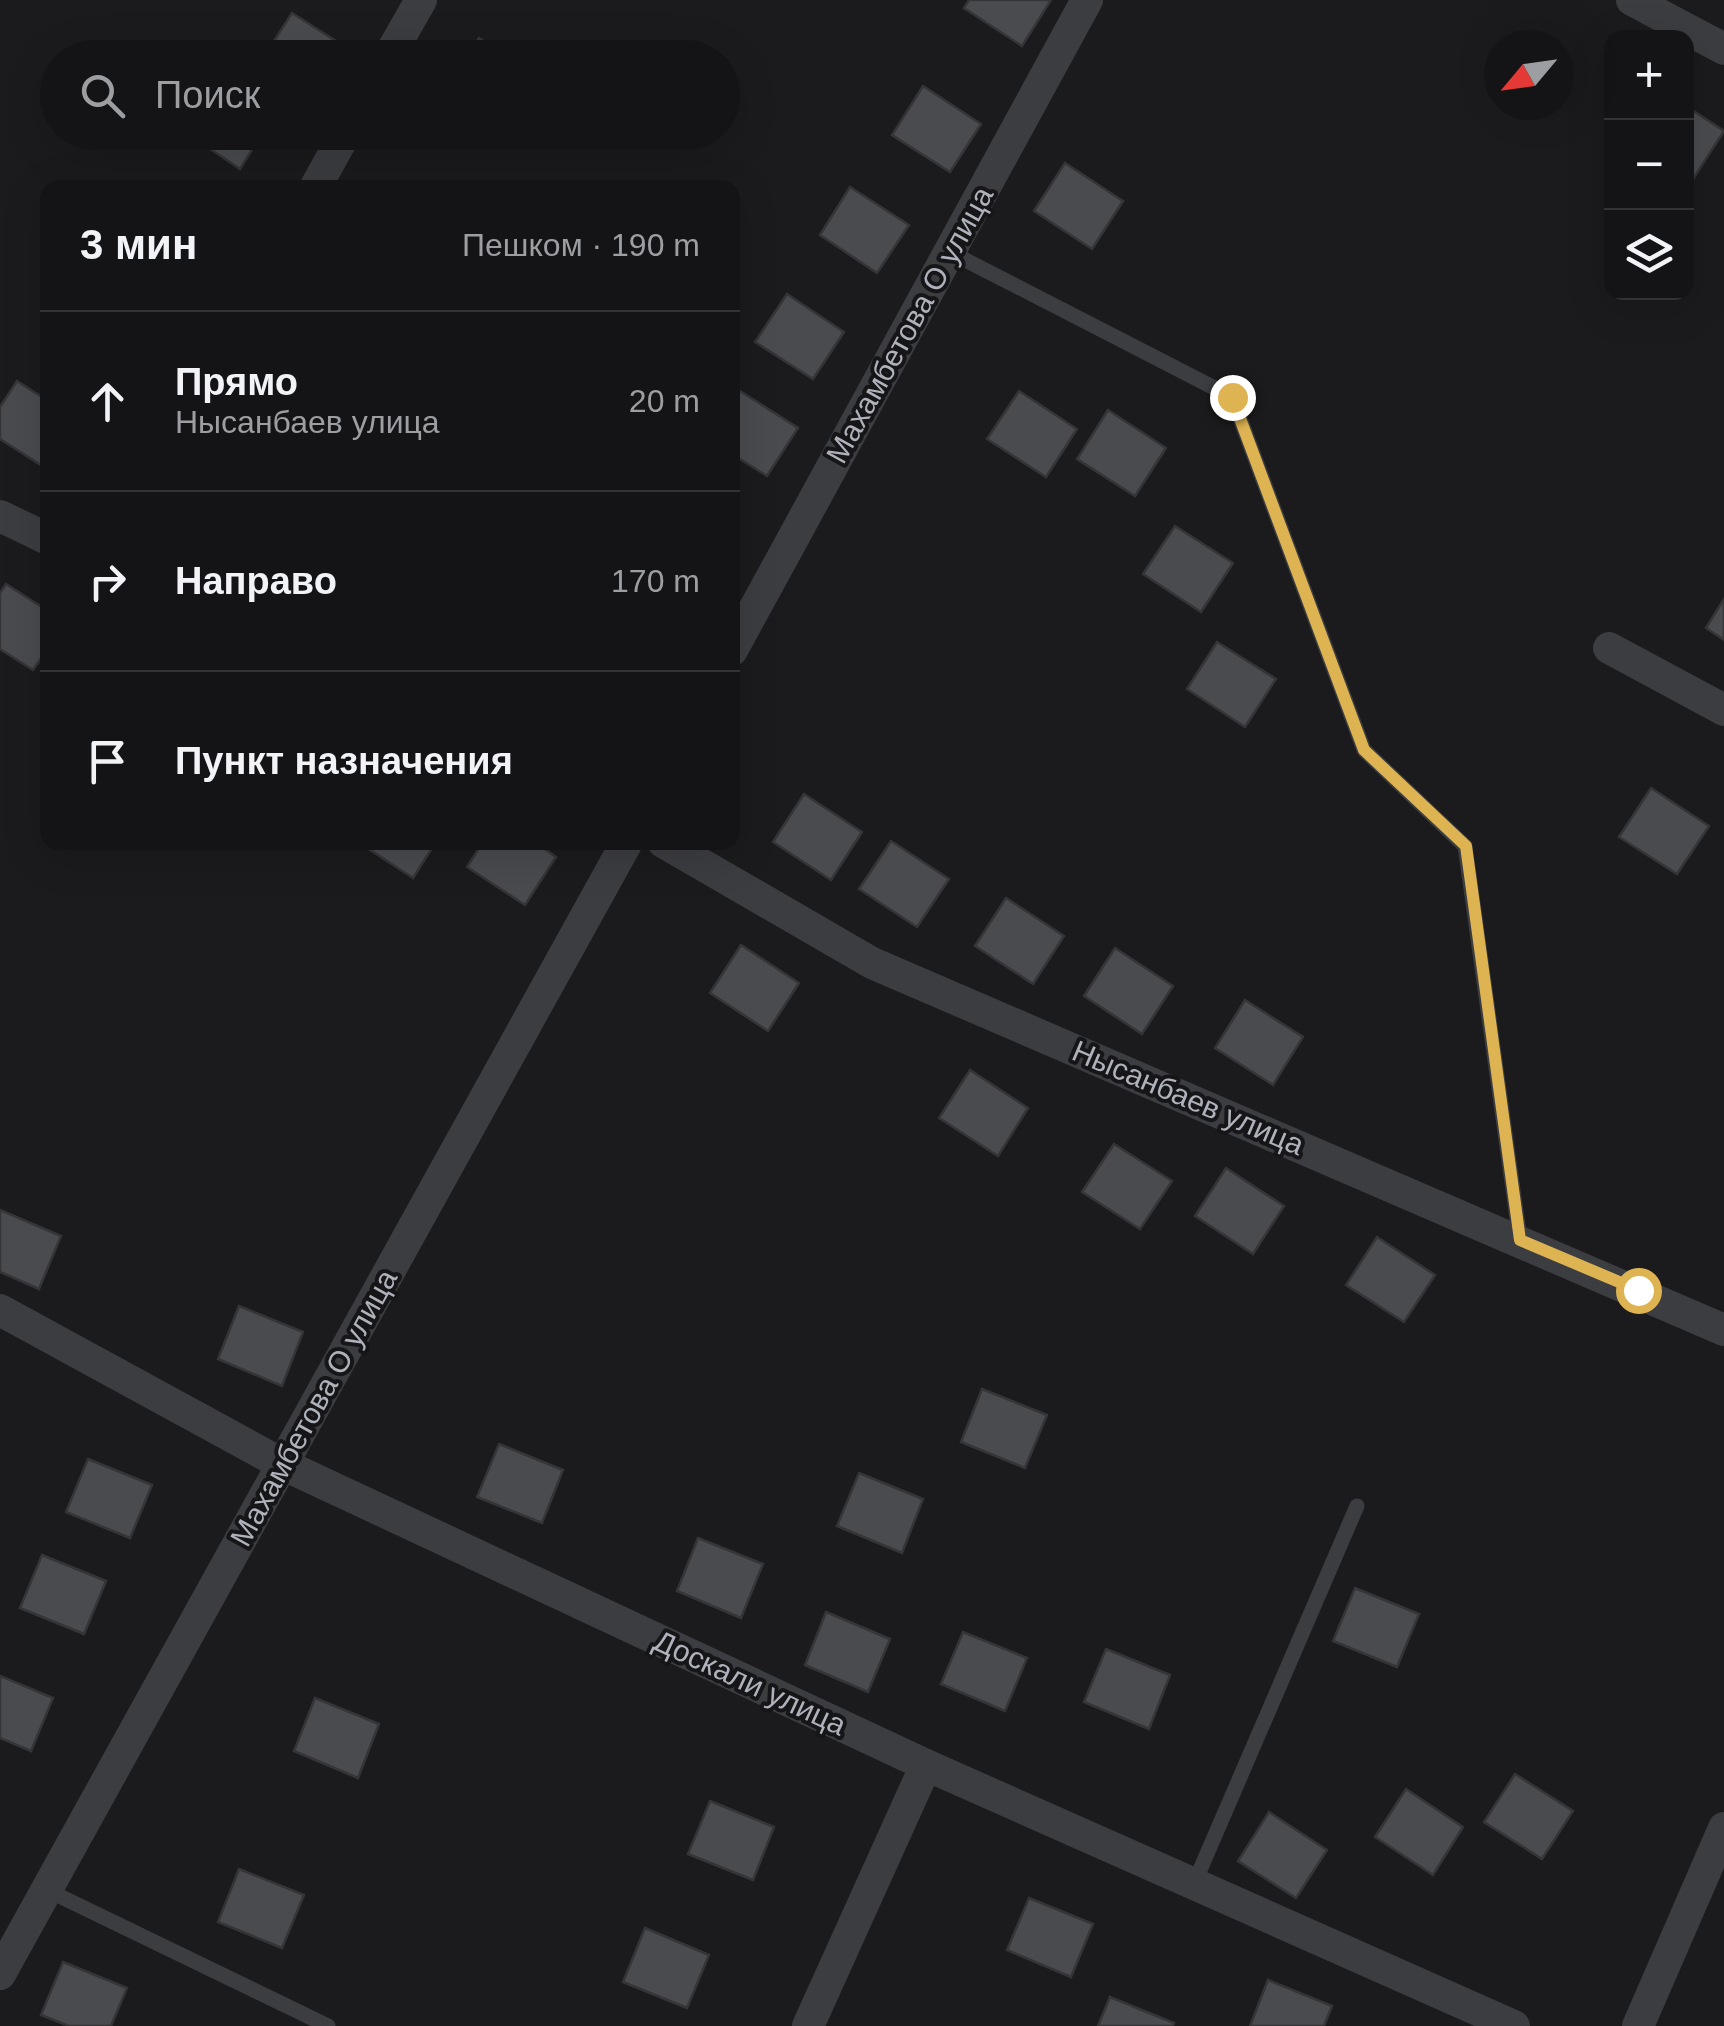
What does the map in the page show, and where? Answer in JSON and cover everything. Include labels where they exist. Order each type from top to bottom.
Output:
[{"type":"street","points":[[398,40],[421,0]]},
{"type":"street","name":"Махамбетова О улица","points":[[740,635],[1087,0]]},
{"type":"street","points":[[1632,0],[1724,49]]},
{"type":"street","points":[[319,180],[336,150]]},
{"type":"street","points":[[0,516],[40,535]]},
{"type":"street","points":[[1609,648],[1724,710]]},
{"type":"street","name":"Махамбетова О улица","points":[[0,1974],[623,850]]},
{"type":"street","name":"Нысанбаев улица","points":[[677,850],[872,962],[1724,1330]]},
{"type":"street","name":"Доскали улица","points":[[0,1310],[282,1464],[926,1765],[1514,2026]]},
{"type":"street","points":[[808,2026],[926,1765]]},
{"type":"street","points":[[1638,2026],[1724,1828]]},
{"type":"lane","points":[[950,252],[1232,397],[1364,750],[1466,846],[1520,1240]]},
{"type":"lane","points":[[1194,1884],[1357,1506]]},
{"type":"lane","points":[[47,1890],[328,2026]]},
{"type":"building","points":[[969,0],[1051,0],[1022,46],[964,8]]},
{"type":"building","points":[[292,13],[334,40],[275,40]]},
{"type":"building","points":[[923,86],[981,124],[950,172],[892,135]]},
{"type":"building","points":[[1694,111],[1724,131],[1694,177]]},
{"type":"building","points":[[212,150],[252,150],[240,169]]},
{"type":"building","points":[[1065,163],[1123,201],[1092,249],[1034,211]]},
{"type":"building","points":[[850,187],[909,225],[877,273],[820,235]]},
{"type":"building","points":[[787,294],[844,332],[813,379],[755,342]]},
{"type":"building","points":[[17,381],[40,396],[40,464],[0,439],[0,407]]},
{"type":"building","points":[[740,391],[798,428],[767,476],[740,459]]},
{"type":"building","points":[[1019,391],[1077,429],[1046,477],[987,439]]},
{"type":"building","points":[[1108,410],[1166,448],[1135,496],[1077,459]]},
{"type":"building","points":[[1175,526],[1233,563],[1201,612],[1143,574]]},
{"type":"building","points":[[6,584],[40,606],[40,660],[33,670],[0,649],[0,593]]},
{"type":"building","points":[[1724,599],[1724,640],[1706,628]]},
{"type":"building","points":[[1217,642],[1276,679],[1245,727],[1187,689]]},
{"type":"building","points":[[1651,788],[1709,826],[1677,874],[1619,837]]},
{"type":"building","points":[[804,794],[862,832],[831,880],[773,842]]},
{"type":"building","points":[[891,841],[949,879],[917,927],[859,889]]},
{"type":"building","points":[[370,850],[431,850],[413,878]]},
{"type":"building","points":[[478,850],[546,850],[556,857],[525,905],[467,867]]},
{"type":"building","points":[[1006,898],[1064,936],[1033,984],[975,946]]},
{"type":"building","points":[[741,945],[799,983],[768,1031],[710,993]]},
{"type":"building","points":[[1115,948],[1173,986],[1142,1034],[1084,996]]},
{"type":"building","points":[[1245,1000],[1303,1037],[1273,1085],[1215,1048]]},
{"type":"building","points":[[970,1070],[1028,1108],[998,1156],[939,1118]]},
{"type":"building","points":[[1114,1144],[1172,1181],[1140,1229],[1082,1192]]},
{"type":"building","points":[[1226,1168],[1284,1206],[1253,1254],[1195,1216]]},
{"type":"building","points":[[0,1210],[61,1236],[39,1289],[0,1272]]},
{"type":"building","points":[[1377,1237],[1435,1275],[1404,1322],[1346,1285]]},
{"type":"building","points":[[239,1306],[303,1332],[282,1386],[218,1359]]},
{"type":"building","points":[[982,1389],[1047,1415],[1025,1468],[961,1442]]},
{"type":"building","points":[[499,1444],[563,1470],[542,1523],[477,1497]]},
{"type":"building","points":[[88,1459],[152,1485],[130,1538],[66,1512]]},
{"type":"building","points":[[859,1473],[923,1499],[902,1553],[837,1526]]},
{"type":"building","points":[[698,1538],[763,1564],[741,1618],[677,1591]]},
{"type":"building","points":[[42,1555],[106,1581],[84,1634],[20,1608]]},
{"type":"building","points":[[1355,1588],[1419,1614],[1397,1667],[1333,1641]]},
{"type":"building","points":[[826,1612],[890,1639],[868,1692],[805,1665]]},
{"type":"building","points":[[963,1632],[1027,1658],[1005,1711],[941,1684]]},
{"type":"building","points":[[1106,1649],[1170,1675],[1149,1729],[1084,1702]]},
{"type":"building","points":[[0,1676],[53,1698],[31,1751],[0,1738]]},
{"type":"building","points":[[315,1698],[379,1724],[358,1778],[294,1751]]},
{"type":"building","points":[[1515,1774],[1573,1811],[1542,1859],[1484,1822]]},
{"type":"building","points":[[1406,1789],[1463,1827],[1433,1875],[1375,1837]]},
{"type":"building","points":[[710,1801],[774,1827],[753,1880],[688,1854]]},
{"type":"building","points":[[1269,1812],[1327,1850],[1296,1898],[1238,1861]]},
{"type":"building","points":[[239,1869],[304,1895],[282,1948],[218,1922]]},
{"type":"building","points":[[1029,1898],[1093,1924],[1071,1977],[1007,1950]]},
{"type":"building","points":[[645,1928],[709,1955],[687,2008],[623,1982]]},
{"type":"building","points":[[63,1962],[127,1988],[111,2026],[69,2026],[41,2015]]},
{"type":"building","points":[[1268,1980],[1332,2006],[1324,2026],[1250,2026]]},
{"type":"building","points":[[1110,1997],[1174,2023],[1173,2026],[1098,2026]]},
{"type":"route","points":[[1232,397],[1364,750],[1466,846],[1520,1240],[1638,1290]]}]
